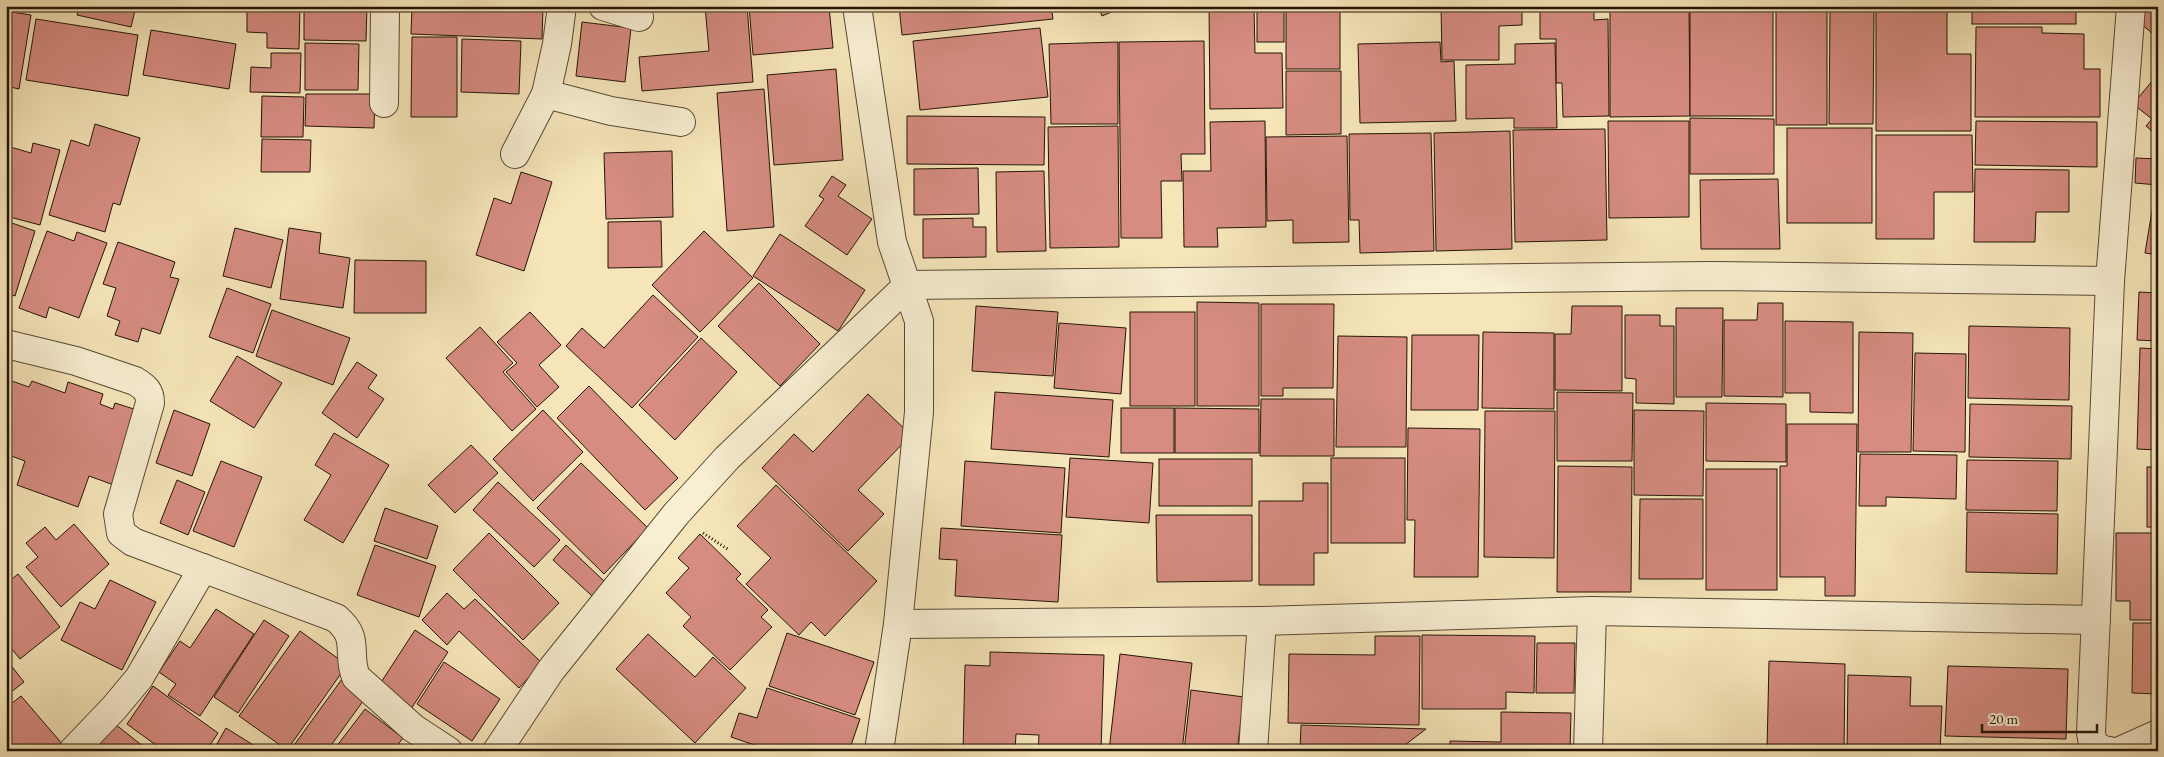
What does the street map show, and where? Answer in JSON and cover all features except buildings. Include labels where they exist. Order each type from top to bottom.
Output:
[{"type":"street","points":[[384,6],[384,103]]},
{"type":"street","points":[[515,154],[546,94],[557,44],[562,6]]},
{"type":"street","points":[[603,6],[640,17]]},
{"type":"street","points":[[857,6],[892,242],[919,320],[919,412],[898,624],[879,751]]},
{"type":"street","points":[[2110,751],[2103,750],[2093,744],[2091,733],[2110,281],[2131,6]]},
{"type":"street","points":[[546,94],[611,111],[682,122]]},
{"type":"street","points":[[497,751],[551,670],[676,514],[727,458],[908,285],[1712,276],[2110,281]]},
{"type":"street","points":[[6,344],[76,361],[135,381],[148,390],[150,403],[118,514],[121,533],[133,542],[336,618],[347,627],[351,638],[352,666],[360,682],[414,728],[448,751]]},
{"type":"street","points":[[72,751],[114,708],[139,678],[203,568]]},
{"type":"street","points":[[898,624],[1262,621],[1592,611],[2096,620]]},
{"type":"street","points":[[1588,751],[1592,611]]},
{"type":"street","points":[[1253,751],[1262,621]]},
{"type":"street","points":[[2120,751],[2158,734]]}]
